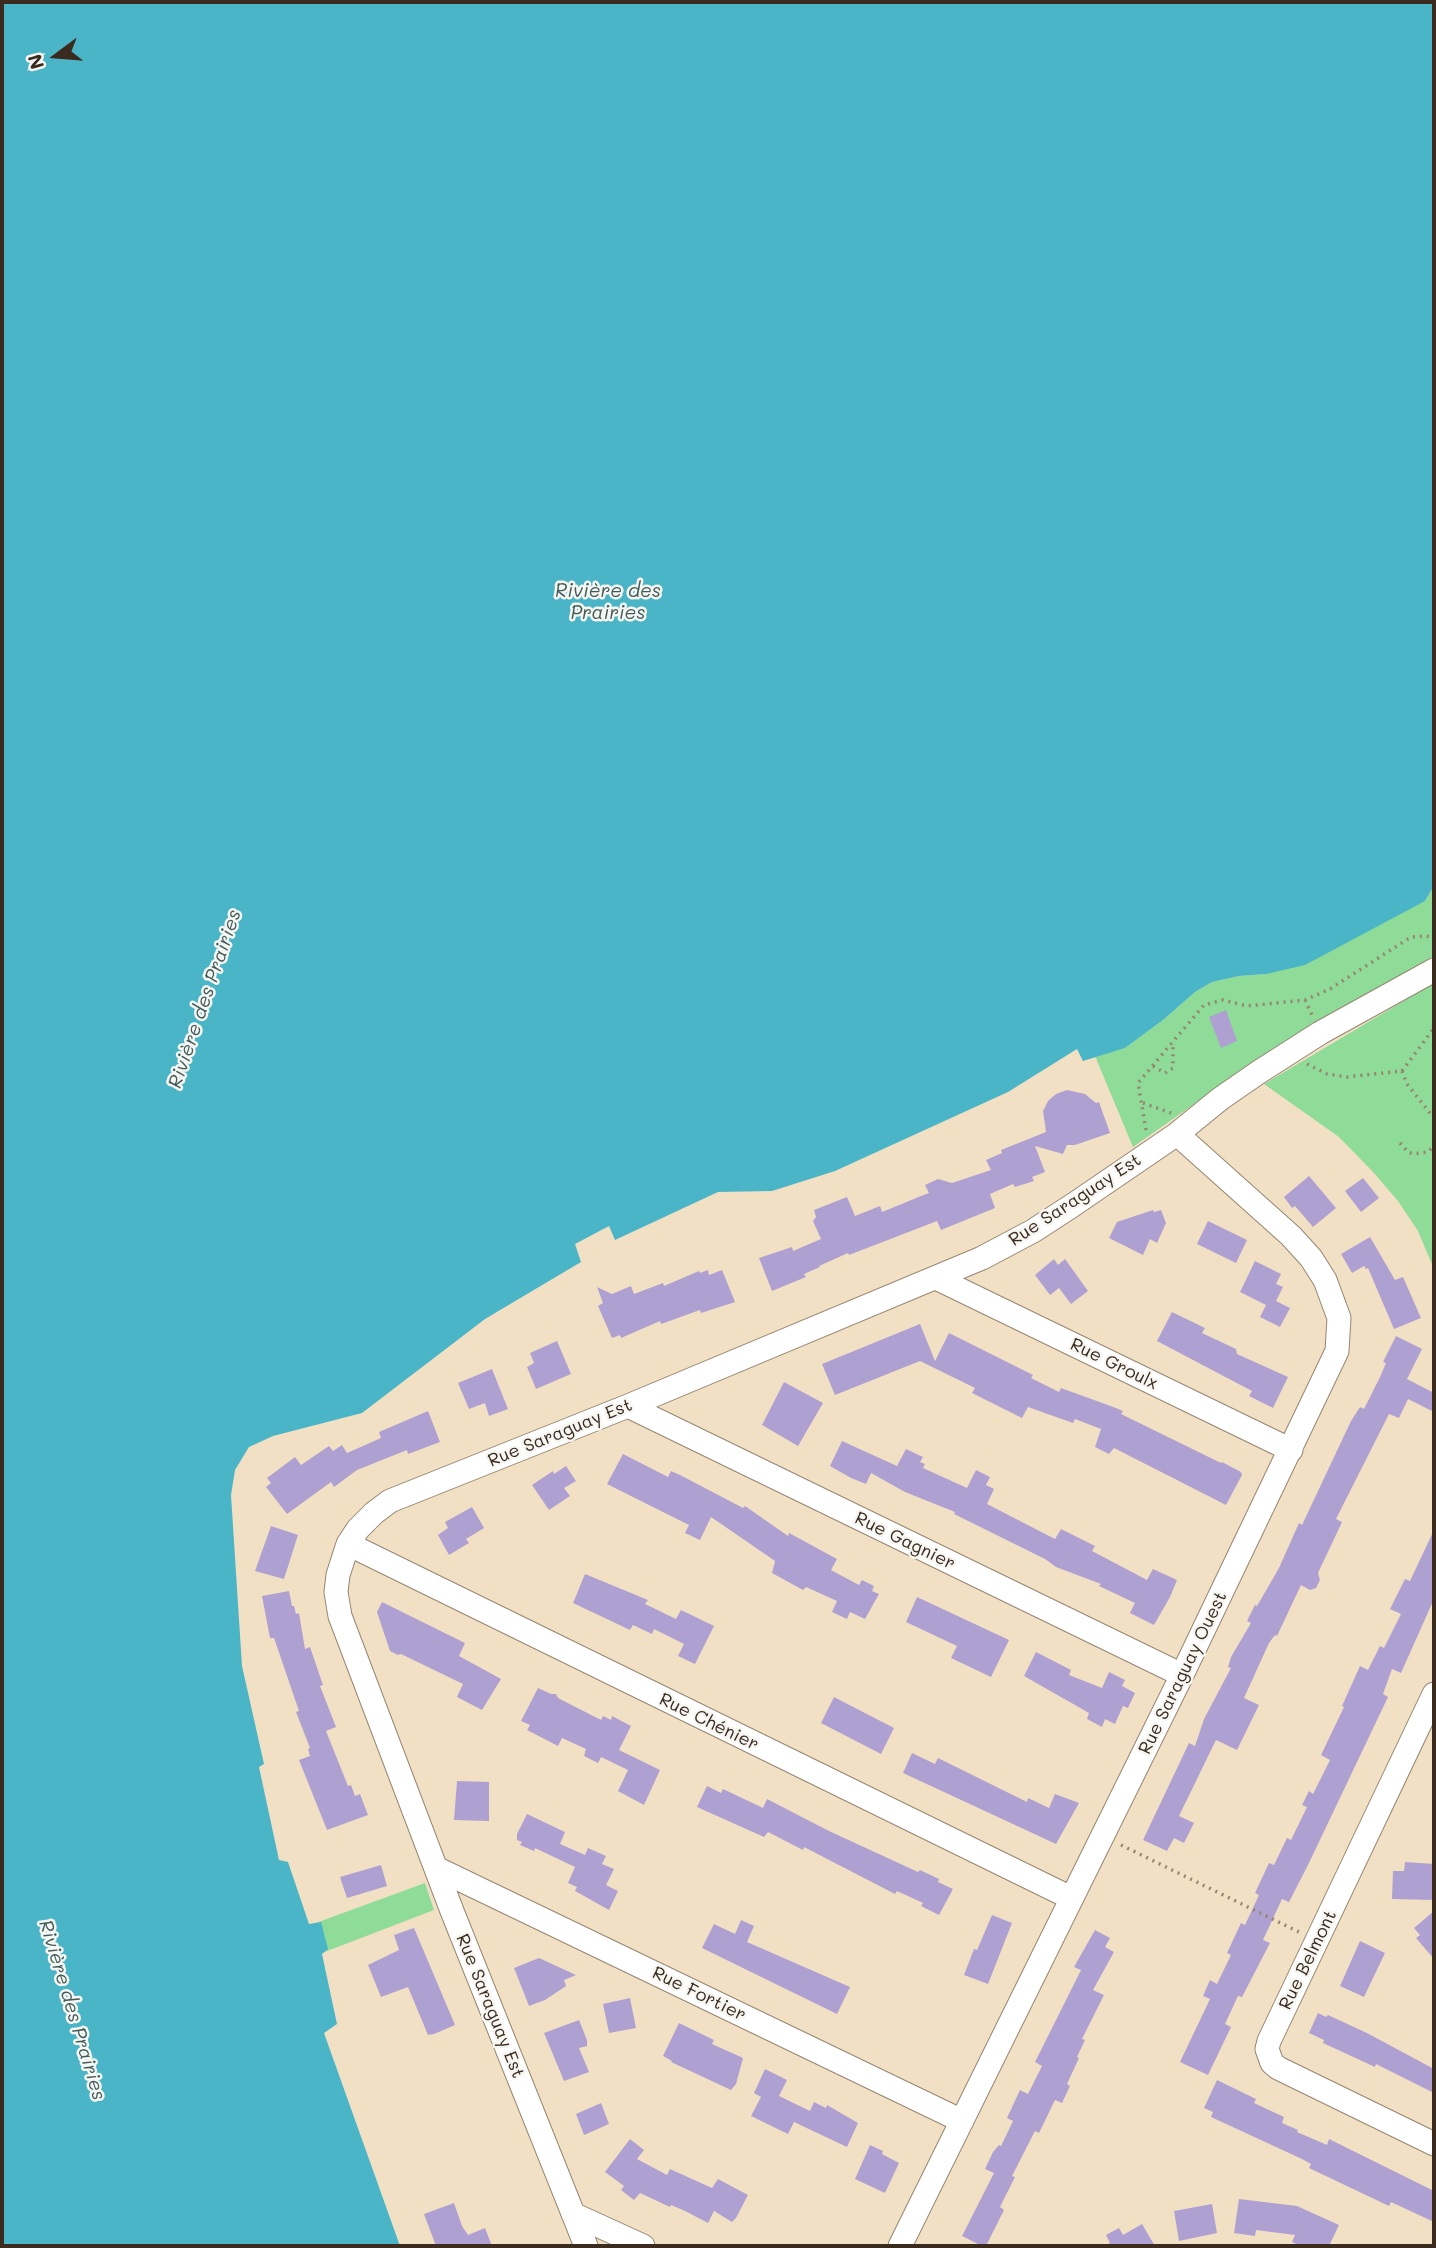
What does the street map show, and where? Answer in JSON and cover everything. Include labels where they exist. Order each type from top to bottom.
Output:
[{"type":"street","name":"Rue Saraguay Est","points":[[586,2246],[436,1868],[340,1616],[336,1592],[338,1575],[348,1544],[358,1529],[390,1501],[628,1406],[982,1258],[1033,1231],[1185,1128],[1259,1072],[1434,970]]},
{"type":"street","name":"Rue Saraguay Ouest","points":[[901,2246],[1182,1675],[1337,1351],[1339,1318],[1333,1299],[1311,1258],[1185,1128]]},
{"type":"street","name":"Rue Groulx","points":[[936,1278],[1291,1450]]},
{"type":"street","name":"Rue Gagnier","points":[[628,1406],[1182,1675]]},
{"type":"street","name":"Rue Chénier","points":[[348,1544],[1071,1898]]},
{"type":"street","name":"Rue Belmont","points":[[1434,1694],[1267,2049],[1272,2063],[1278,2068],[1434,2144]]},
{"type":"street","name":"Rue Fortier","points":[[436,1868],[962,2121]]},
{"type":"street","points":[[573,2214],[643,2246]]},
{"type":"path","points":[[1149,1152],[1138,1083],[1204,1005],[1223,1000],[1247,1006],[1305,1000],[1330,989],[1411,937],[1426,936],[1434,939]]},
{"type":"path","points":[[1293,1051],[1309,1067],[1327,1074],[1347,1077],[1402,1071],[1434,1028]]},
{"type":"path","points":[[1153,1066],[1165,1073],[1173,1068],[1173,1043]]},
{"type":"path","points":[[1402,1071],[1407,1084],[1434,1118]]},
{"type":"path","points":[[1143,1102],[1185,1128]]},
{"type":"path","points":[[1399,1143],[1413,1154],[1428,1152],[1434,1146]]},
{"type":"path","points":[[1102,1836],[1317,1941]]},
{"type":"green space","points":[[1434,886],[1434,960],[1333,1012],[1271,1050],[1133,1147],[1095,1056],[1125,1048],[1195,992],[1212,982],[1266,974],[1425,901]]},
{"type":"green space","points":[[1434,983],[1434,1269],[1418,1231],[1398,1201],[1374,1173],[1339,1137],[1264,1084]]},
{"type":"green space","points":[[425,1883],[434,1910],[322,1953],[313,1924]]},
{"type":"water","name":"Rivière des Prairies","points":[[2,2],[1434,2],[1434,886],[1425,901],[1305,965],[1212,982],[1195,992],[1125,1048],[1083,1061],[1077,1049],[1008,1092],[835,1171],[772,1191],[718,1192],[615,1240],[609,1226],[575,1244],[581,1262],[485,1319],[362,1413],[273,1436],[249,1447],[235,1470],[231,1495],[242,1666],[264,1764],[259,1767],[279,1860],[288,1862],[309,1924],[321,1922],[328,1949],[322,1954],[337,2024],[324,2033],[400,2246],[2,2246]]},
{"type":"building","points":[[1226,1010],[1237,1041],[1221,1048],[1209,1017]]},
{"type":"building","points":[[1067,1090],[1085,1094],[1096,1103],[1099,1102],[1110,1133],[1075,1145],[1067,1145],[1063,1154],[1035,1146],[1045,1172],[1032,1177],[1034,1181],[1015,1187],[1013,1184],[990,1194],[995,1208],[941,1230],[937,1221],[849,1255],[848,1253],[804,1274],[806,1277],[772,1291],[759,1258],[792,1247],[793,1251],[821,1239],[813,1221],[816,1217],[814,1210],[847,1197],[855,1216],[880,1206],[882,1212],[929,1193],[925,1185],[938,1179],[952,1183],[991,1170],[986,1160],[1002,1153],[1001,1150],[1046,1132],[1043,1111],[1048,1101]]},
{"type":"building","points":[[1309,1176],[1336,1208],[1313,1227],[1284,1197]]},
{"type":"building","points":[[1363,1178],[1379,1198],[1361,1212],[1345,1191]]},
{"type":"building","points":[[1153,1210],[1161,1210],[1166,1223],[1157,1243],[1150,1239],[1143,1255],[1109,1238],[1117,1222]]},
{"type":"building","points":[[1208,1221],[1247,1240],[1236,1263],[1197,1244]]},
{"type":"building","points":[[1370,1237],[1395,1280],[1403,1277],[1421,1318],[1394,1329],[1368,1268],[1364,1266],[1352,1273],[1341,1254]]},
{"type":"building","points":[[1054,1259],[1058,1265],[1065,1259],[1088,1291],[1071,1304],[1059,1288],[1050,1295],[1035,1275]]},
{"type":"building","points":[[1255,1261],[1281,1274],[1276,1284],[1283,1287],[1276,1301],[1290,1308],[1280,1327],[1260,1317],[1266,1305],[1240,1292]]},
{"type":"building","points":[[708,1270],[709,1275],[722,1270],[735,1302],[701,1313],[700,1310],[661,1324],[660,1321],[621,1338],[620,1335],[612,1338],[598,1306],[603,1303],[597,1287],[612,1294],[631,1286],[634,1294]]},
{"type":"building","points":[[1172,1312],[1205,1328],[1202,1333],[1236,1349],[1237,1354],[1288,1377],[1273,1408],[1249,1396],[1252,1391],[1157,1341]]},
{"type":"building","points":[[920,1324],[935,1361],[949,1333],[1033,1375],[1031,1378],[1059,1392],[1061,1388],[1123,1411],[1121,1414],[1222,1462],[1242,1475],[1226,1505],[1114,1448],[1109,1454],[1095,1447],[1101,1429],[1075,1419],[1073,1423],[1028,1407],[1022,1418],[972,1393],[975,1388],[920,1361],[835,1395],[822,1364]]},
{"type":"building","points":[[1396,1336],[1422,1349],[1407,1379],[1434,1393],[1434,1412],[1408,1399],[1399,1418],[1389,1414],[1336,1519],[1342,1522],[1318,1573],[1320,1580],[1316,1588],[1310,1590],[1301,1585],[1277,1636],[1269,1643],[1244,1698],[1259,1705],[1237,1750],[1216,1740],[1179,1816],[1194,1823],[1184,1843],[1174,1838],[1167,1851],[1143,1840],[1189,1743],[1195,1746],[1204,1719],[1231,1668],[1228,1667],[1231,1657],[1251,1623],[1247,1621],[1255,1605],[1257,1606],[1279,1568],[1299,1523],[1302,1525],[1351,1421],[1360,1407],[1364,1409]]},
{"type":"building","points":[[557,1341],[571,1374],[536,1389],[527,1367],[534,1363],[530,1353]]},
{"type":"building","points":[[492,1369],[508,1409],[489,1416],[485,1403],[469,1409],[458,1383]]},
{"type":"building","points":[[784,1382],[823,1403],[798,1446],[762,1425]]},
{"type":"building","points":[[428,1411],[440,1442],[408,1454],[407,1450],[357,1470],[334,1487],[331,1482],[287,1514],[266,1487],[271,1483],[267,1478],[295,1457],[301,1465],[329,1446],[333,1451],[342,1445],[347,1453],[381,1438],[379,1432]]},
{"type":"building","points":[[842,1441],[897,1466],[906,1449],[923,1457],[920,1462],[925,1464],[923,1468],[967,1488],[976,1470],[990,1477],[986,1485],[994,1489],[987,1504],[1055,1539],[1061,1529],[1095,1546],[1092,1551],[1147,1580],[1153,1569],[1177,1580],[1170,1597],[1154,1625],[1130,1613],[1135,1603],[1099,1586],[1101,1584],[1056,1567],[954,1514],[955,1512],[905,1492],[871,1473],[866,1484],[830,1466]]},
{"type":"building","points":[[623,1454],[668,1477],[671,1471],[743,1508],[745,1506],[788,1536],[789,1533],[837,1559],[831,1570],[859,1585],[862,1580],[874,1586],[872,1591],[879,1594],[865,1619],[850,1612],[847,1619],[832,1612],[837,1601],[806,1587],[803,1590],[772,1573],[775,1561],[711,1517],[700,1540],[685,1533],[689,1525],[607,1484]]},
{"type":"building","points":[[566,1466],[576,1481],[564,1488],[570,1496],[549,1510],[532,1485]]},
{"type":"building","points":[[472,1507],[484,1528],[466,1539],[469,1543],[449,1555],[438,1535],[448,1528],[445,1522]]},
{"type":"building","points":[[271,1526],[298,1535],[284,1579],[255,1571]]},
{"type":"building","points":[[1434,1530],[1434,1599],[1401,1673],[1392,1669],[1383,1694],[1388,1697],[1308,1865],[1289,1902],[1282,1899],[1263,1940],[1270,1943],[1242,1997],[1238,1996],[1225,2024],[1231,2027],[1208,2075],[1180,2062],[1210,1999],[1203,1996],[1210,1980],[1217,1984],[1231,1955],[1227,1953],[1241,1923],[1245,1925],[1259,1895],[1255,1893],[1269,1863],[1274,1865],[1287,1838],[1291,1840],[1307,1807],[1302,1805],[1309,1791],[1313,1794],[1330,1760],[1321,1755],[1360,1666],[1368,1670],[1380,1646],[1384,1648],[1401,1614],[1390,1609],[1405,1579],[1410,1581]]},
{"type":"building","points":[[585,1574],[648,1600],[645,1604],[676,1619],[681,1610],[714,1626],[695,1664],[678,1656],[684,1644],[654,1629],[652,1634],[633,1625],[630,1630],[573,1603]]},
{"type":"building","points":[[289,1591],[292,1606],[296,1614],[299,1613],[305,1649],[310,1647],[323,1685],[320,1686],[336,1727],[326,1731],[348,1786],[351,1785],[355,1796],[360,1794],[368,1815],[327,1830],[299,1760],[310,1756],[310,1748],[296,1712],[299,1711],[274,1638],[270,1638],[262,1596]]},
{"type":"building","points":[[917,1597],[1009,1640],[991,1677],[951,1658],[957,1646],[906,1622]]},
{"type":"building","points":[[382,1602],[465,1643],[459,1656],[501,1679],[482,1710],[457,1697],[463,1684],[390,1651],[377,1612]]},
{"type":"building","points":[[1036,1652],[1071,1670],[1069,1675],[1102,1688],[1109,1672],[1125,1680],[1122,1686],[1135,1693],[1128,1708],[1123,1706],[1115,1724],[1105,1719],[1102,1727],[1087,1719],[1089,1713],[1024,1676]]},
{"type":"building","points":[[538,1688],[556,1694],[558,1698],[601,1720],[603,1716],[611,1720],[612,1716],[631,1726],[619,1750],[660,1770],[644,1805],[618,1791],[628,1770],[601,1757],[598,1763],[584,1756],[586,1749],[562,1738],[558,1746],[527,1730],[530,1725],[521,1721]]},
{"type":"building","points":[[834,1697],[894,1728],[881,1754],[821,1723]]},
{"type":"building","points":[[912,1753],[935,1764],[938,1758],[1027,1802],[1028,1798],[1049,1808],[1055,1794],[1079,1803],[1056,1844],[903,1773]]},
{"type":"building","points":[[457,1781],[489,1782],[489,1821],[454,1820]]},
{"type":"building","points":[[707,1786],[721,1793],[723,1789],[763,1808],[767,1799],[829,1831],[939,1879],[938,1882],[953,1889],[939,1915],[921,1906],[923,1903],[897,1891],[895,1894],[804,1847],[803,1850],[768,1832],[764,1837],[697,1807]]},
{"type":"building","points":[[527,1814],[565,1832],[560,1844],[585,1855],[588,1848],[606,1856],[602,1864],[614,1869],[606,1885],[618,1891],[609,1910],[575,1891],[577,1887],[568,1883],[575,1867],[535,1848],[534,1851],[520,1845],[522,1842],[517,1840],[517,1834]]},
{"type":"building","points":[[1405,1862],[1434,1864],[1434,1900],[1392,1899],[1393,1871],[1404,1871]]},
{"type":"building","points":[[381,1865],[387,1886],[347,1898],[340,1877]]},
{"type":"building","points":[[1434,1911],[1434,1959],[1416,1938],[1420,1935],[1414,1928]]},
{"type":"building","points":[[992,1915],[1012,1923],[988,1984],[964,1975]]},
{"type":"building","points":[[741,1920],[754,1926],[747,1942],[850,1987],[837,2014],[702,1948],[714,1924],[735,1934]]},
{"type":"building","points":[[414,1928],[455,2025],[428,2035],[408,1987],[381,1997],[368,1965],[399,1950],[394,1935]]},
{"type":"building","points":[[1095,1930],[1110,1938],[1105,1947],[1114,1952],[1093,1990],[1104,1995],[1082,2039],[1085,2040],[1062,2103],[1055,2100],[1039,2133],[1035,2131],[1012,2176],[1015,2177],[1000,2207],[1004,2210],[986,2246],[982,2246],[962,2236],[994,2173],[985,2169],[993,2152],[1001,2146],[1013,2121],[1007,2118],[1020,2090],[1028,2094],[1042,2066],[1035,2062],[1081,1970],[1074,1967]]},
{"type":"building","points":[[1360,1941],[1385,1953],[1364,1997],[1340,1986]]},
{"type":"building","points":[[539,1958],[576,1975],[564,1980],[566,1986],[545,2000],[529,2006],[514,1968]]},
{"type":"building","points":[[630,1998],[636,2028],[609,2033],[603,2004]]},
{"type":"building","points":[[1318,2013],[1367,2033],[1434,2069],[1434,2093],[1376,2064],[1375,2067],[1323,2043],[1324,2040],[1309,2033]]},
{"type":"building","points":[[579,2020],[587,2046],[579,2048],[589,2072],[564,2081],[544,2033]]},
{"type":"building","points":[[679,2023],[714,2040],[712,2044],[743,2058],[736,2084],[731,2090],[663,2056]]},
{"type":"building","points":[[765,2069],[787,2080],[779,2096],[810,2111],[814,2102],[826,2108],[827,2105],[858,2123],[847,2147],[794,2122],[788,2134],[751,2116],[761,2097],[754,2093]]},
{"type":"building","points":[[1217,2080],[1256,2099],[1254,2103],[1284,2117],[1282,2123],[1298,2130],[1297,2132],[1327,2145],[1329,2139],[1434,2191],[1434,2222],[1391,2202],[1389,2206],[1309,2168],[1311,2164],[1302,2159],[1211,2117],[1213,2112],[1204,2108]]},
{"type":"building","points":[[601,2103],[609,2124],[584,2135],[576,2114]]},
{"type":"building","points":[[630,2139],[644,2150],[637,2159],[667,2175],[670,2169],[712,2188],[718,2179],[748,2195],[736,2218],[732,2222],[714,2211],[708,2223],[640,2193],[634,2200],[621,2190],[624,2186],[605,2172]]},
{"type":"building","points":[[870,2145],[899,2163],[885,2193],[855,2179]]},
{"type":"building","points":[[1239,2199],[1297,2206],[1339,2225],[1329,2246],[1301,2246],[1292,2242],[1295,2235],[1256,2230],[1255,2236],[1234,2233]]},
{"type":"building","points":[[454,2203],[468,2235],[485,2228],[492,2246],[436,2246],[424,2214]]},
{"type":"building","points":[[1212,2204],[1217,2233],[1179,2241],[1174,2211]]},
{"type":"building","points":[[1142,2224],[1155,2246],[1105,2246],[1110,2243],[1106,2235],[1119,2228],[1123,2235]]}]
